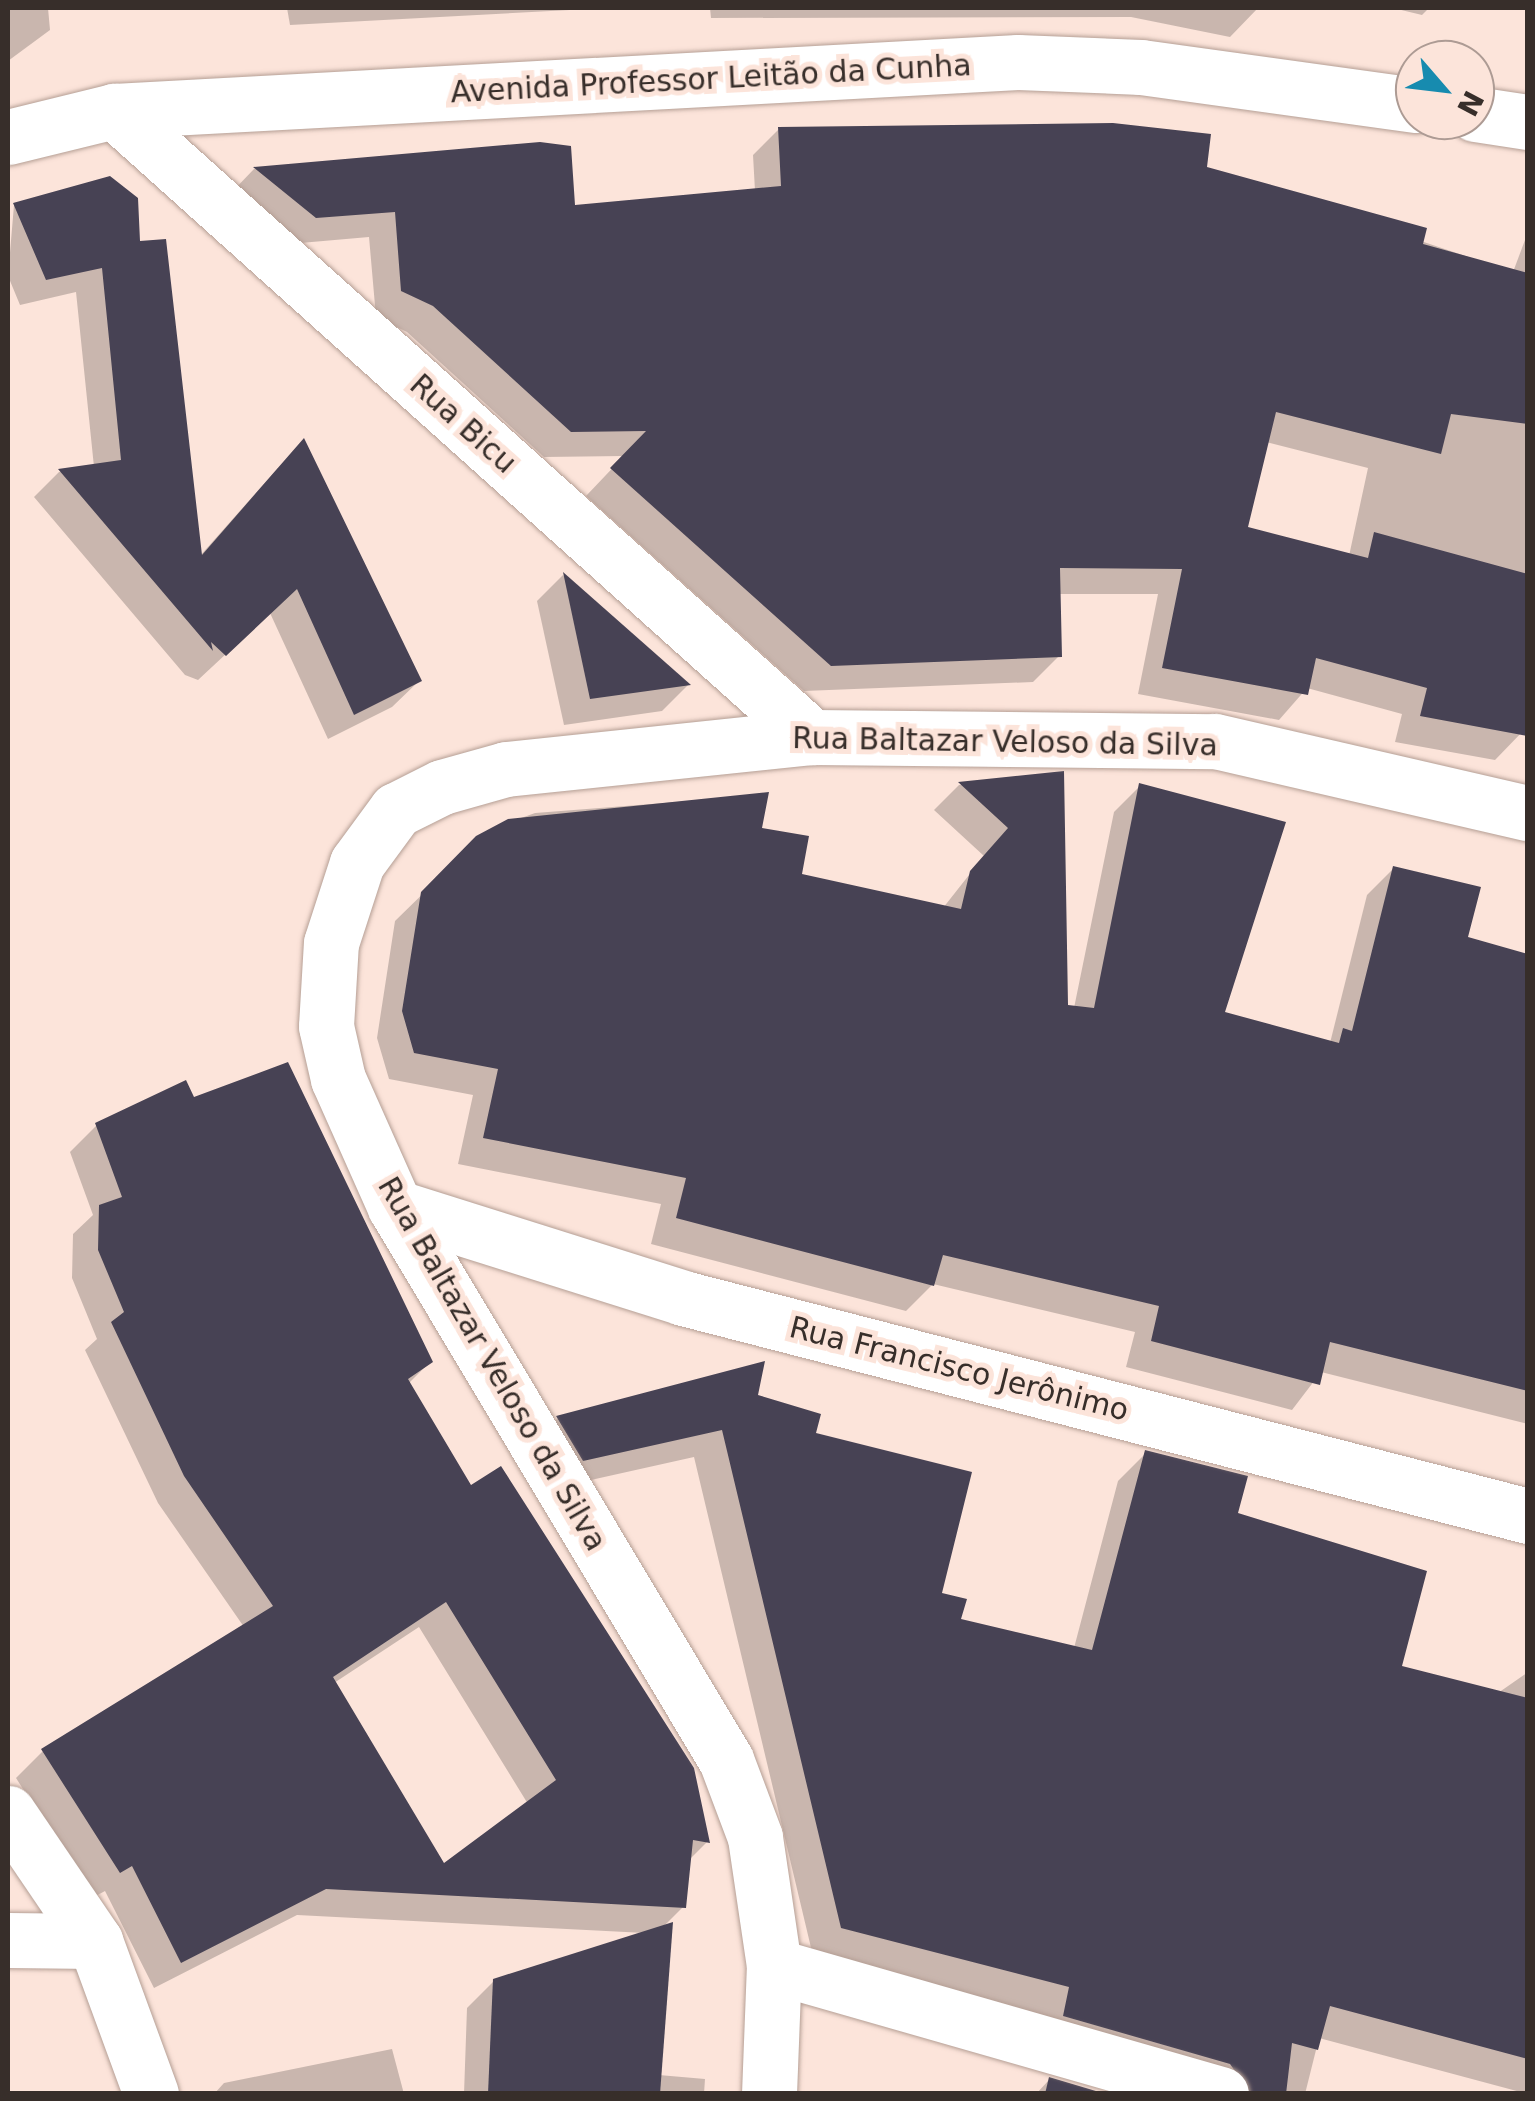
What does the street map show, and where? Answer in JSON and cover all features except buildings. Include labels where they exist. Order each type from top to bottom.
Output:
[{"type":"street","name":"Avenida Professor Leitão da Cunha","points":[[8,136],[114,111],[1018,62],[1141,68],[1395,102]]},
{"type":"street","name":"Rua Bicu","points":[[114,111],[812,737]]},
{"type":"street","points":[[1495,117],[1528,122]]},
{"type":"street","name":"Rua Baltazar Veloso da Silva","points":[[769,2094],[774,1966],[755,1838],[726,1760],[396,1207],[338,1079],[326,1026],[331,943],[357,863],[396,810],[506,769],[812,737],[1215,741],[1528,814]]},
{"type":"street","name":"Rua Francisco Jerônimo","points":[[396,1207],[682,1298],[1528,1516]]},
{"type":"street","points":[[8,1813],[95,1941],[132,2021],[151,2094]]},
{"type":"street","points":[[8,1940],[95,1941]]},
{"type":"street","points":[[774,1966],[1222,2094]]}]
